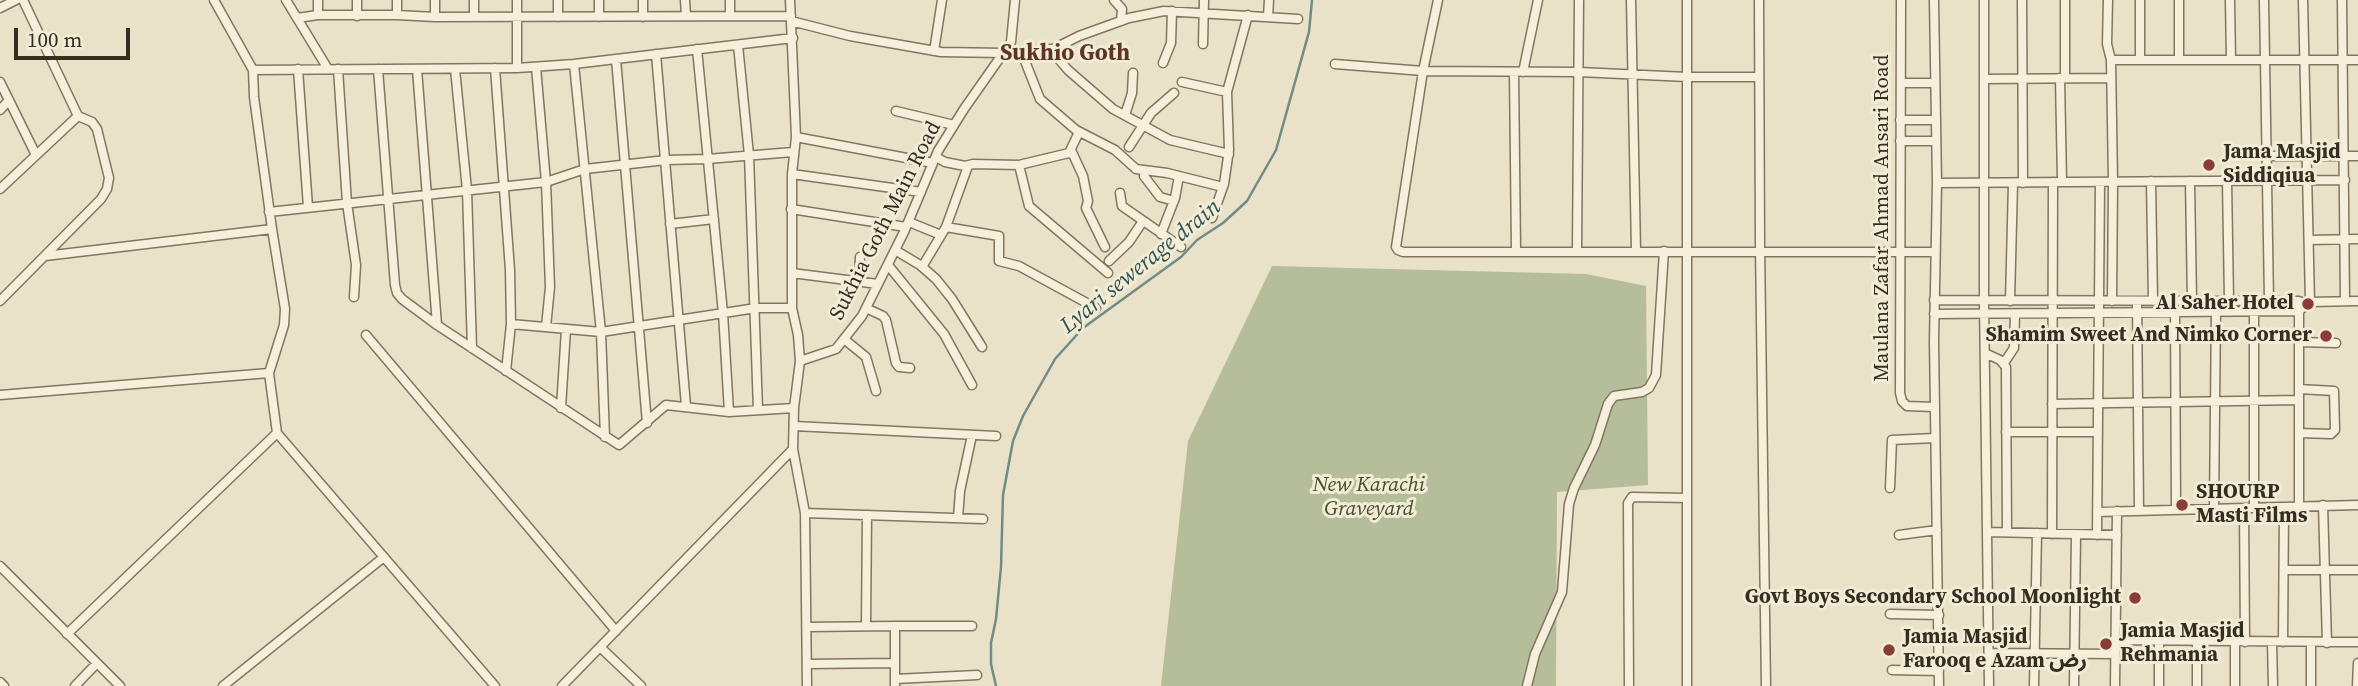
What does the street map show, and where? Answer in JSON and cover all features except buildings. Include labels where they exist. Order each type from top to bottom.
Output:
[{"type":"street","points":[[0,8],[16,0]]},
{"type":"street","points":[[0,301],[101,199],[109,178],[97,129],[92,122],[78,116],[23,0]]},
{"type":"street","points":[[214,0],[253,70],[254,97],[285,309],[284,325],[269,373],[277,433],[495,686]]},
{"type":"street","points":[[286,0],[333,69],[356,265],[354,297]]},
{"type":"street","points":[[318,0],[318,15]]},
{"type":"street","points":[[357,0],[357,16]]},
{"type":"street","points":[[397,0],[397,15]]},
{"type":"street","points":[[435,0],[435,17]]},
{"type":"street","points":[[474,0],[474,17]]},
{"type":"street","points":[[517,0],[517,68]]},
{"type":"street","points":[[558,0],[558,17]]},
{"type":"street","points":[[599,0],[599,17]]},
{"type":"street","points":[[643,0],[643,17]]},
{"type":"street","points":[[685,0],[686,16]]},
{"type":"street","points":[[730,0],[730,16]]},
{"type":"street","points":[[790,0],[796,137],[791,209],[792,308],[800,361],[794,408],[793,449],[805,513],[807,686]]},
{"type":"street","points":[[934,51],[942,0]]},
{"type":"street","name":"Sukhia Goth Main Road","points":[[800,361],[830,353],[844,339],[866,308],[954,125],[1011,42],[1015,0]]},
{"type":"street","points":[[1114,0],[1122,9],[1121,21]]},
{"type":"street","points":[[1163,63],[1171,43],[1166,0]]},
{"type":"street","points":[[1203,44],[1204,0]]},
{"type":"street","points":[[1268,17],[1269,0]]},
{"type":"street","points":[[1438,0],[1423,71],[1396,247],[1403,251],[1935,252]]},
{"type":"street","points":[[1516,250],[1518,72],[1538,0]]},
{"type":"street","points":[[1577,251],[1580,0]]},
{"type":"street","points":[[1630,0],[1636,250]]},
{"type":"street","points":[[1687,686],[1688,0]]},
{"type":"street","points":[[1759,0],[1766,686]]},
{"type":"street","name":"Maulana Zafar Ahmad Ansari Road","points":[[1901,0],[1900,393],[1907,406],[1934,407]]},
{"type":"street","points":[[1934,0],[1937,183],[1934,407],[1939,686]]},
{"type":"street","points":[[1984,0],[1984,313],[1989,686]]},
{"type":"street","points":[[2010,301],[2023,79],[2022,0]]},
{"type":"street","points":[[2053,534],[2052,300],[2065,0]]},
{"type":"street","points":[[2108,0],[2113,182],[2112,301]]},
{"type":"street","points":[[2140,0],[2140,60]]},
{"type":"street","points":[[2179,0],[2179,60]]},
{"type":"street","points":[[2230,0],[2231,60]]},
{"type":"street","points":[[2264,0],[2269,301]]},
{"type":"street","points":[[2299,506],[2299,342],[2309,240],[2304,0]]},
{"type":"street","points":[[2342,0],[2345,300]]},
{"type":"street","points":[[297,18],[318,15],[730,16],[791,19],[850,36],[934,51],[1004,52],[1050,49],[1121,21],[1168,11],[1298,19]]},
{"type":"street","points":[[1212,218],[1223,187],[1229,154],[1227,92],[1248,15]]},
{"type":"street","points":[[253,70],[536,67],[793,38]]},
{"type":"street","points":[[738,45],[749,155],[758,410]]},
{"type":"street","points":[[697,49],[723,313],[729,412]]},
{"type":"street","points":[[1050,49],[1068,70],[1113,109],[1170,140],[1229,154]]},
{"type":"street","points":[[1021,51],[1040,99],[1079,132],[1115,150],[1136,169],[1223,187]]},
{"type":"street","points":[[656,54],[686,406]]},
{"type":"street","points":[[616,59],[648,422]]},
{"type":"street","points":[[2111,60],[2358,60]]},
{"type":"street","points":[[574,64],[601,332],[606,437]]},
{"type":"street","points":[[1335,64],[1423,71],[1758,76]]},
{"type":"street","points":[[536,67],[546,182],[550,287],[546,327]]},
{"type":"street","points":[[495,68],[510,270],[511,324],[506,371]]},
{"type":"street","points":[[299,69],[308,207]]},
{"type":"street","points":[[378,69],[397,293],[437,325],[621,445],[663,406],[729,412],[794,408]]},
{"type":"street","points":[[417,69],[437,325]]},
{"type":"street","points":[[455,69],[467,190],[472,348]]},
{"type":"street","points":[[1125,115],[1132,93],[1133,73]]},
{"type":"street","points":[[1984,79],[2111,78]]},
{"type":"street","points":[[0,82],[36,155]]},
{"type":"street","points":[[1182,82],[1227,92]]},
{"type":"street","points":[[1901,83],[1935,83]]},
{"type":"street","points":[[1129,147],[1151,113],[1174,93]]},
{"type":"street","points":[[0,110],[9,100]]},
{"type":"street","points":[[897,111],[954,125]]},
{"type":"street","points":[[0,189],[78,116]]},
{"type":"street","points":[[1900,120],[1935,120]]},
{"type":"street","points":[[1079,132],[1071,150],[1083,176],[1088,201],[1086,208],[1105,247]]},
{"type":"street","points":[[796,137],[968,166],[1019,165],[1071,150]]},
{"type":"street","points":[[1900,141],[1936,141]]},
{"type":"street","points":[[270,212],[546,182],[585,169],[626,164],[793,152]]},
{"type":"street","points":[[2267,156],[2358,156]]},
{"type":"street","points":[[1019,165],[1029,206],[1108,273]]},
{"type":"street","points":[[922,267],[943,231],[968,166]]},
{"type":"street","points":[[1145,172],[1144,176],[1160,197],[1174,201]]},
{"type":"street","points":[[792,174],[921,192]]},
{"type":"street","points":[[1161,234],[1174,201],[1179,176]]},
{"type":"street","points":[[1937,183],[2345,180]]},
{"type":"street","points":[[2151,181],[2153,301]]},
{"type":"street","points":[[2190,181],[2192,301]]},
{"type":"street","points":[[2227,181],[2229,301]]},
{"type":"street","points":[[2097,535],[2101,182]]},
{"type":"street","points":[[1120,193],[1122,206],[1181,247]]},
{"type":"street","points":[[791,209],[943,231],[999,236],[999,261],[1019,266],[1096,308]]},
{"type":"street","points":[[670,224],[714,219]]},
{"type":"street","points":[[1109,261],[1129,242],[1143,221]]},
{"type":"street","points":[[45,256],[272,229]]},
{"type":"street","points":[[2309,240],[2358,239]]},
{"type":"street","points":[[895,250],[922,267],[953,299],[982,347]]},
{"type":"street","points":[[1527,686],[1535,654],[1562,592],[1569,504],[1595,445],[1608,404],[1614,396],[1642,393],[1649,388],[1656,374],[1664,251]]},
{"type":"street","points":[[859,282],[860,257]]},
{"type":"street","points":[[888,265],[944,334],[972,385]]},
{"type":"street","points":[[792,273],[878,284]]},
{"type":"street","points":[[1934,300],[2269,301],[2303,304]]},
{"type":"street","points":[[2137,301],[2139,511]]},
{"type":"street","points":[[2214,509],[2215,301]]},
{"type":"street","points":[[1934,314],[2254,312],[2303,304],[2358,301]]},
{"type":"street","points":[[2174,302],[2176,510]]},
{"type":"street","points":[[2253,302],[2254,508]]},
{"type":"street","points":[[511,324],[601,332],[679,322],[755,308],[792,308]]},
{"type":"street","points":[[866,308],[886,320],[896,363],[899,367],[910,368]]},
{"type":"street","points":[[2004,363],[2014,348],[2015,314]]},
{"type":"street","points":[[561,408],[566,329]]},
{"type":"street","points":[[366,335],[616,631]]},
{"type":"street","points":[[844,339],[866,357],[876,391]]},
{"type":"street","points":[[2299,342],[2336,343]]},
{"type":"street","points":[[1985,354],[2004,363],[2006,367],[2007,532]]},
{"type":"street","points":[[0,395],[269,373]]},
{"type":"street","points":[[2299,389],[2334,391],[2335,430],[2331,434],[2299,433]]},
{"type":"street","points":[[2052,404],[2299,400]]},
{"type":"street","points":[[794,426],[996,436]]},
{"type":"street","points":[[2006,432],[2097,432]]},
{"type":"street","points":[[67,634],[277,433]]},
{"type":"street","points":[[958,518],[960,491],[972,435]]},
{"type":"street","points":[[1890,488],[1892,440],[1935,438]]},
{"type":"street","points":[[562,686],[793,449]]},
{"type":"street","points":[[1629,686],[1628,503],[1632,497],[1687,498]]},
{"type":"street","points":[[2323,505],[2327,643]]},
{"type":"street","points":[[2096,512],[2358,505]]},
{"type":"street","points":[[2283,642],[2284,507]]},
{"type":"street","points":[[2244,509],[2245,642]]},
{"type":"street","points":[[2115,686],[2118,512]]},
{"type":"street","points":[[805,513],[983,519]]},
{"type":"street","points":[[866,626],[867,515]]},
{"type":"street","points":[[1899,535],[1937,530]]},
{"type":"street","points":[[1989,531],[2117,534]]},
{"type":"street","points":[[2034,686],[2037,533]]},
{"type":"street","points":[[2074,686],[2076,535]]},
{"type":"street","points":[[223,686],[384,557]]},
{"type":"street","points":[[0,566],[120,686]]},
{"type":"street","points":[[2284,570],[2358,570]]},
{"type":"street","points":[[1890,614],[1939,615]]},
{"type":"street","points":[[895,626],[895,682],[976,675]]},
{"type":"street","points":[[807,627],[972,626]]},
{"type":"street","points":[[2115,640],[2358,642]]},
{"type":"street","points":[[2159,640],[2159,686]]},
{"type":"street","points":[[2197,641],[2197,686]]},
{"type":"street","points":[[2235,642],[2235,686]]},
{"type":"street","points":[[2273,642],[2273,686]]},
{"type":"street","points":[[2311,643],[2311,686]]},
{"type":"street","points":[[600,647],[642,686]]},
{"type":"street","points":[[1990,653],[2115,654]]},
{"type":"street","points":[[75,686],[97,663]]},
{"type":"street","points":[[807,664],[895,663]]},
{"type":"street","points":[[2357,686],[2358,663]]},
{"type":"street","points":[[1892,670],[1939,671]]},
{"type":"green space","name":"New Karachi Graveyard","points":[[1272,266],[1586,274],[1646,286],[1648,485],[1557,492],[1556,686],[1161,686],[1188,441]]},
{"type":"waterway","name":"Lyari sewerage drain","points":[[996,686],[991,664],[991,643],[1001,567],[1003,495],[1013,441],[1023,416],[1055,359],[1083,328],[1181,257],[1197,240],[1223,223],[1247,201],[1276,150],[1309,32],[1312,0]]},
{"type":"place","name":"Jama Masjid Siddiqiua","points":[[2209,165]]},
{"type":"place","name":"Al Saher Hotel","points":[[2308,304]]},
{"type":"place","name":"Shamim Sweet And Nimko Corner","points":[[2326,336]]},
{"type":"place","name":"SHOURP Masti Films","points":[[2182,505]]},
{"type":"place","name":"Govt Boys Secondary School Moonlight","points":[[2135,598]]},
{"type":"place","name":"Jamia Masjid Rehmania","points":[[2106,644]]},
{"type":"place","name":"Jamia Masjid Farooq e Azam رض","points":[[1889,650]]},
{"type":"district","name":"Sukhio Goth","points":[[1065,54]]}]
